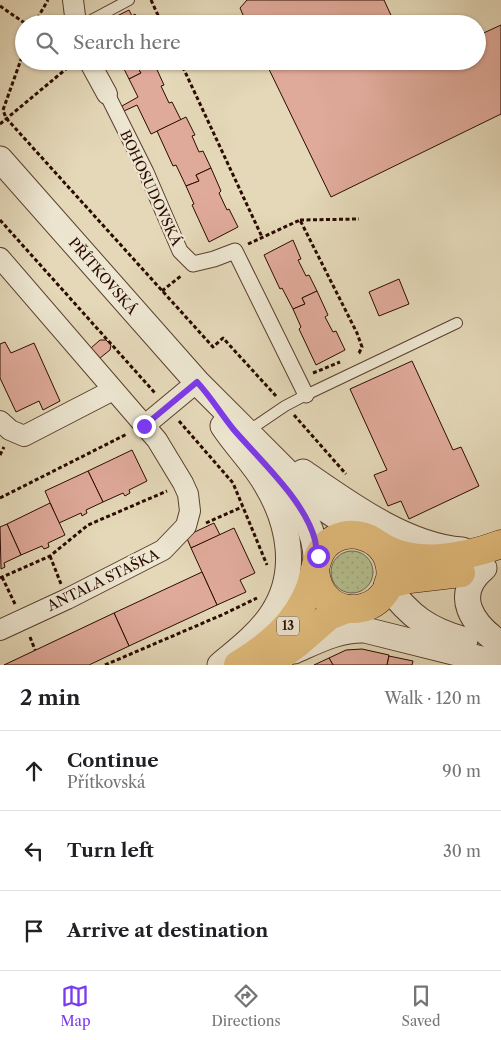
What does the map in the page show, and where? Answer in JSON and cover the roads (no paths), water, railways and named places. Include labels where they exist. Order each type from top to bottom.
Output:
[{"type":"main road","points":[[372,540],[388,560],[390,572],[388,585],[377,601],[367,607],[351,609],[334,604],[323,595],[316,582],[316,566],[326,545],[338,537],[352,534],[372,540],[397,555],[414,558],[494,556]]},
{"type":"main road","points":[[388,585],[410,579],[464,573],[494,556]]},
{"type":"main road","name":"13","points":[[238,665],[273,641],[289,624],[306,596],[316,566]]},
{"type":"main road","name":"13","points":[[275,660],[329,616],[351,609]]},
{"type":"street","points":[[73,0],[75,15]]},
{"type":"street","name":"BOHOSUDOVSKÁ","points":[[94,70],[146,172],[180,251],[193,264],[214,260],[235,251],[306,395]]},
{"type":"street","name":"PŘÍTKOVSKÁ","points":[[0,159],[202,387],[308,493],[333,515],[372,540]]},
{"type":"street","points":[[0,258],[144,426],[202,387]]},
{"type":"street","points":[[202,387],[254,427],[304,472],[365,512],[406,535],[431,545],[494,556]]},
{"type":"street","points":[[202,387],[224,428],[260,475],[273,497],[280,515],[289,556],[289,573],[285,587],[282,597],[271,616],[220,665]]},
{"type":"street","name":"PŘÍTKOVSKÁ","points":[[202,387],[232,427],[268,468],[302,512],[314,539],[316,566]]},
{"type":"street","points":[[0,421],[10,430],[24,436],[113,390]]},
{"type":"street","name":"ANTALA STAŠKA","points":[[0,630],[154,556],[164,550],[186,526],[190,511],[188,494],[157,440],[144,426]]},
{"type":"street","points":[[494,556],[475,576],[470,586],[468,606],[479,625],[501,644]]},
{"type":"street","points":[[388,585],[408,612],[425,624],[454,637],[501,650]]},
{"type":"street","points":[[351,609],[386,619],[470,656]]},
{"type":"street","points":[[275,660],[338,633],[355,630],[377,633],[501,664]]},
{"type":"lane","points":[[101,15],[129,0]]},
{"type":"lane","points":[[254,427],[285,406],[306,395],[457,323]]}]
